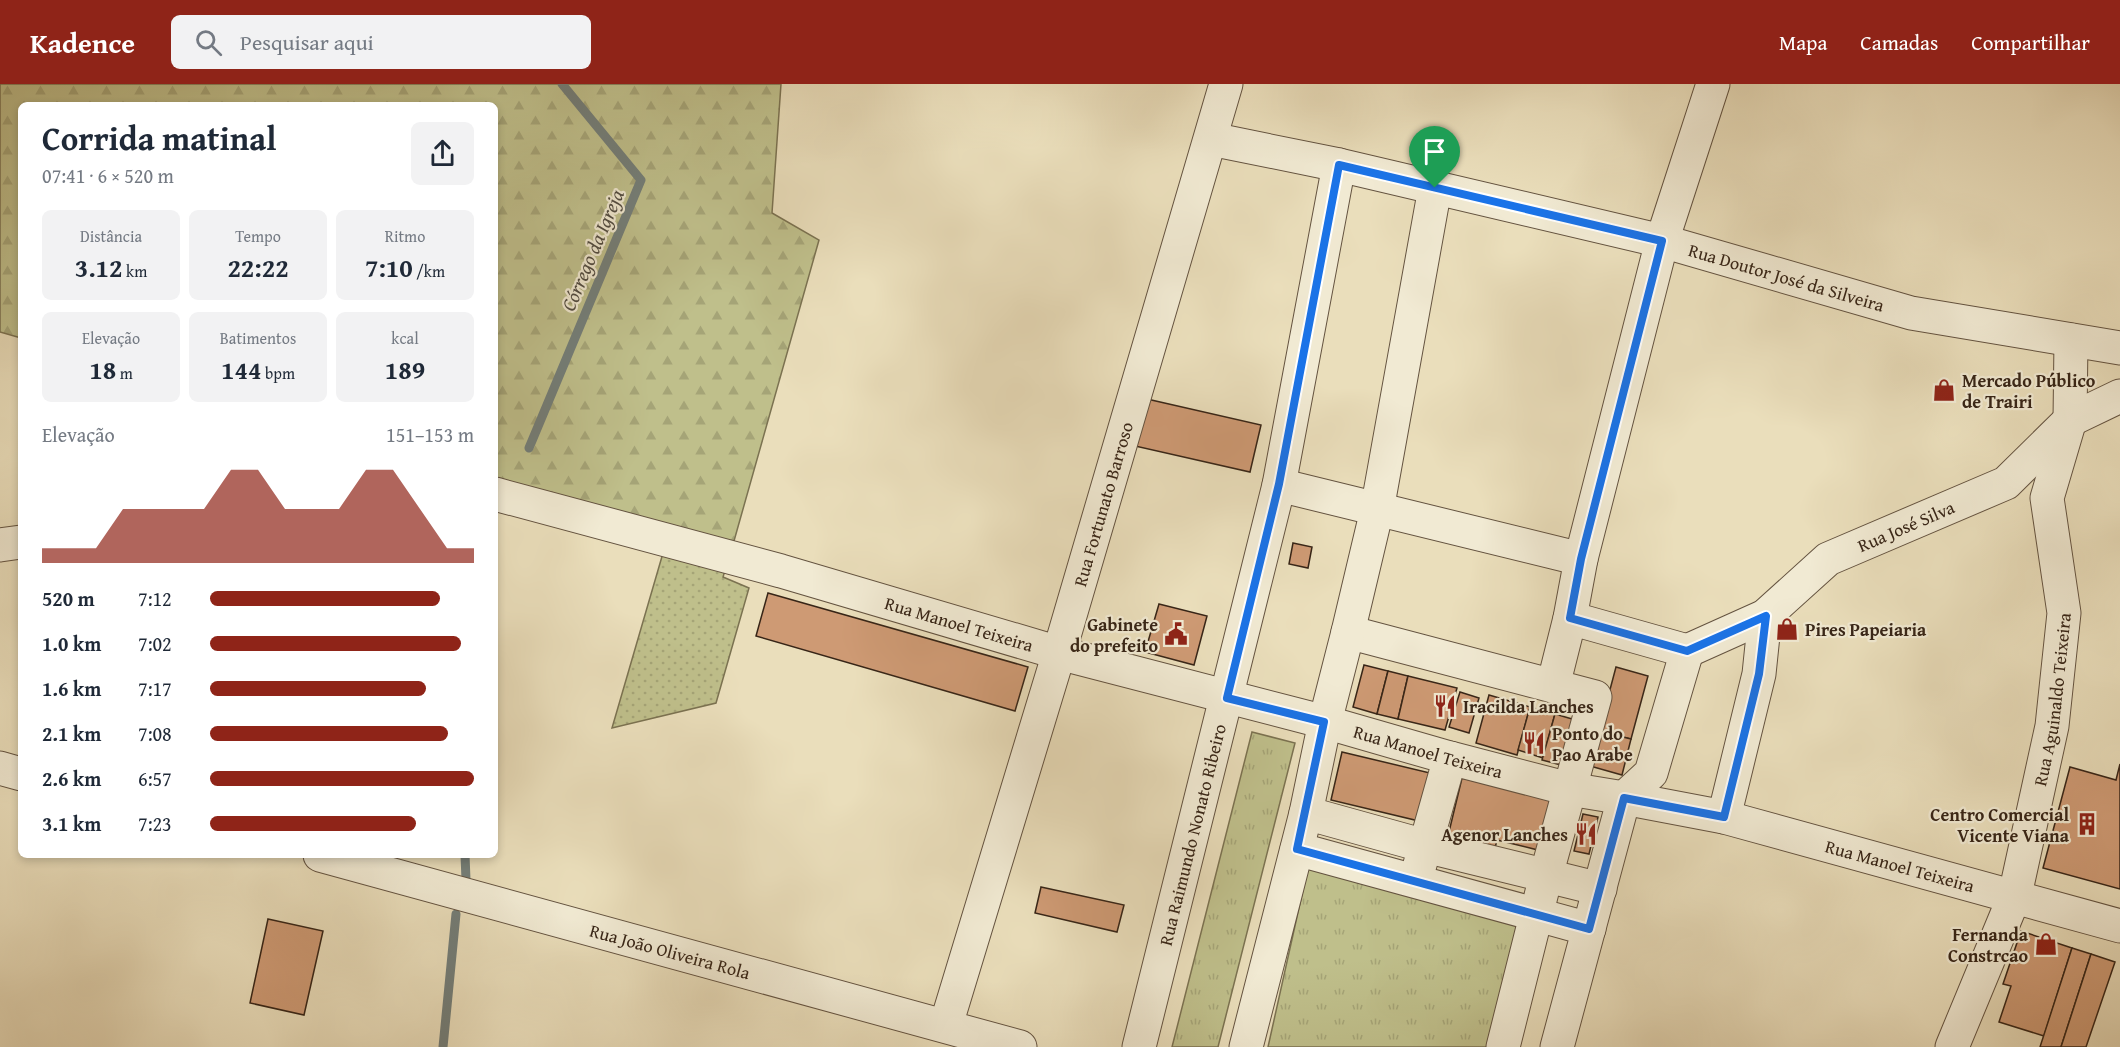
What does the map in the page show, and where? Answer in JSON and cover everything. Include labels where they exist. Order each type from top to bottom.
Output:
[{"type":"street","name":"Rua Fortunato Barroso","points":[[946,1025],[1212,139],[1226,84]]},
{"type":"street","points":[[1553,686],[1570,618],[1581,559],[1662,241],[1713,84]]},
{"type":"street","name":"Rua Doutor José da Silveira","points":[[1212,139],[1339,165],[1662,241],[1911,313],[2120,348]]},
{"type":"street","name":"Rua Raimundo Nonato Ribeiro","points":[[1139,1047],[1279,484],[1339,165]]},
{"type":"street","points":[[1246,1047],[1306,813],[1324,722],[1377,510],[1435,188]]},
{"type":"street","name":"Rua Aguinaldo Teixeira","points":[[1952,1047],[2015,896],[2053,714],[2064,613],[2047,498],[2070,420],[2071,340]]},
{"type":"street","name":"Rua José Silva","points":[[1687,651],[1766,616],[1828,559],[2006,483],[2070,420],[2120,396]]},
{"type":"street","points":[[1279,484],[1581,559]]},
{"type":"street","name":"Rua Manoel Teixeira","points":[[498,495],[781,571],[1059,653],[1324,722],[1450,758],[1569,789],[1724,817],[2120,926]]},
{"type":"street","points":[[0,545],[18,542]]},
{"type":"street","points":[[1724,817],[1759,674],[1766,616]]},
{"type":"street","points":[[1557,1047],[1624,798],[1651,772],[1687,651],[1570,618]]},
{"type":"street","points":[[1348,632],[1595,697],[1546,876],[1503,1047]]},
{"type":"street","points":[[1415,881],[1450,758]]},
{"type":"street","points":[[0,768],[18,773]]},
{"type":"street","points":[[1306,813],[1425,846],[1600,889]]},
{"type":"street","points":[[1297,849],[1589,929]]},
{"type":"street","name":"Rua João Oliveira Rola","points":[[331,858],[1020,1047]]},
{"type":"green space","points":[[0,84],[781,84],[772,213],[819,240],[732,548],[498,478],[498,102],[18,102],[18,337],[0,332]]},
{"type":"green space","points":[[670,529],[732,548],[723,577],[749,588],[716,703],[612,728]]},
{"type":"green space","points":[[1252,732],[1295,743],[1218,1047],[1172,1047]]},
{"type":"green space","points":[[1309,863],[1520,927],[1487,1047],[1268,1047]]},
{"type":"building","points":[[1147,399],[1261,425],[1250,472],[1135,446]]},
{"type":"building","points":[[1293,543],[1312,547],[1308,568],[1289,564]]},
{"type":"building","points":[[768,593],[1028,667],[1015,711],[756,636]]},
{"type":"building","name":"Gabinete do prefeito","points":[[1159,604],[1207,616],[1194,665],[1145,652]]},
{"type":"building","points":[[1364,665],[1388,671],[1377,714],[1353,707]]},
{"type":"building","points":[[1616,667],[1648,676],[1631,739],[1599,731]]},
{"type":"building","points":[[1388,671],[1408,676],[1398,719],[1377,714]]},
{"type":"building","points":[[1408,676],[1457,688],[1445,730],[1398,719]]},
{"type":"building","points":[[1460,692],[1479,698],[1469,733],[1449,727]]},
{"type":"building","points":[[1489,695],[1530,707],[1517,755],[1476,743]]},
{"type":"building","points":[[1530,707],[1555,714],[1543,758],[1518,750]]},
{"type":"building","points":[[1555,714],[1579,721],[1565,766],[1542,760]]},
{"type":"building","points":[[1599,731],[1631,739],[1622,775],[1590,766]]},
{"type":"building","points":[[1342,752],[1430,773],[1419,821],[1331,800]]},
{"type":"building","name":"Centro Comercial Vicente Viana","points":[[2120,764],[2120,889],[2043,868],[2070,767],[2116,780]]},
{"type":"building","points":[[1462,778],[1551,800],[1538,850],[1497,840],[1495,848],[1448,836]]},
{"type":"building","name":"Agenor Lanches","points":[[1583,814],[1598,817],[1589,854],[1574,851]]},
{"type":"building","points":[[1041,887],[1124,905],[1117,932],[1035,913]]},
{"type":"building","points":[[268,919],[323,931],[304,1015],[250,1003]]},
{"type":"building","points":[[2021,931],[2072,948],[2044,1036],[1999,1022],[2011,986],[2003,984]]},
{"type":"building","points":[[2072,948],[2091,954],[2061,1047],[2040,1047]]},
{"type":"building","points":[[2091,954],[2115,962],[2086,1047],[2061,1047]]},
{"type":"waterway","name":"Córrego da Igreja","points":[[529,448],[641,180],[562,84]]},
{"type":"waterway","name":"Córrego da Igreja","points":[[465,858],[466,880]]},
{"type":"waterway","name":"Córrego da Igreja","points":[[443,1047],[456,914]]},
{"type":"place","name":"Mercado Público de Trairi","points":[[1944,390]]},
{"type":"place","name":"Pires Papeiaria","points":[[1787,629]]},
{"type":"place","name":"Gabinete do prefeito","points":[[1176,634]]},
{"type":"place","name":"Iracilda Lanches","points":[[1445,706]]},
{"type":"place","name":"Ponto do Pao Arabe","points":[[1534,743]]},
{"type":"place","name":"Centro Comercial Vicente Viana","points":[[2087,824]]},
{"type":"place","name":"Agenor Lanches","points":[[1586,834]]},
{"type":"place","name":"Fernanda Constrcao","points":[[2046,944]]},
{"type":"route","points":[[1339,165],[1435,188],[1662,241],[1581,559],[1570,618],[1687,651],[1766,616],[1759,674],[1724,817],[1624,798],[1589,929],[1297,849],[1324,722],[1227,698],[1279,484],[1339,165]]}]
